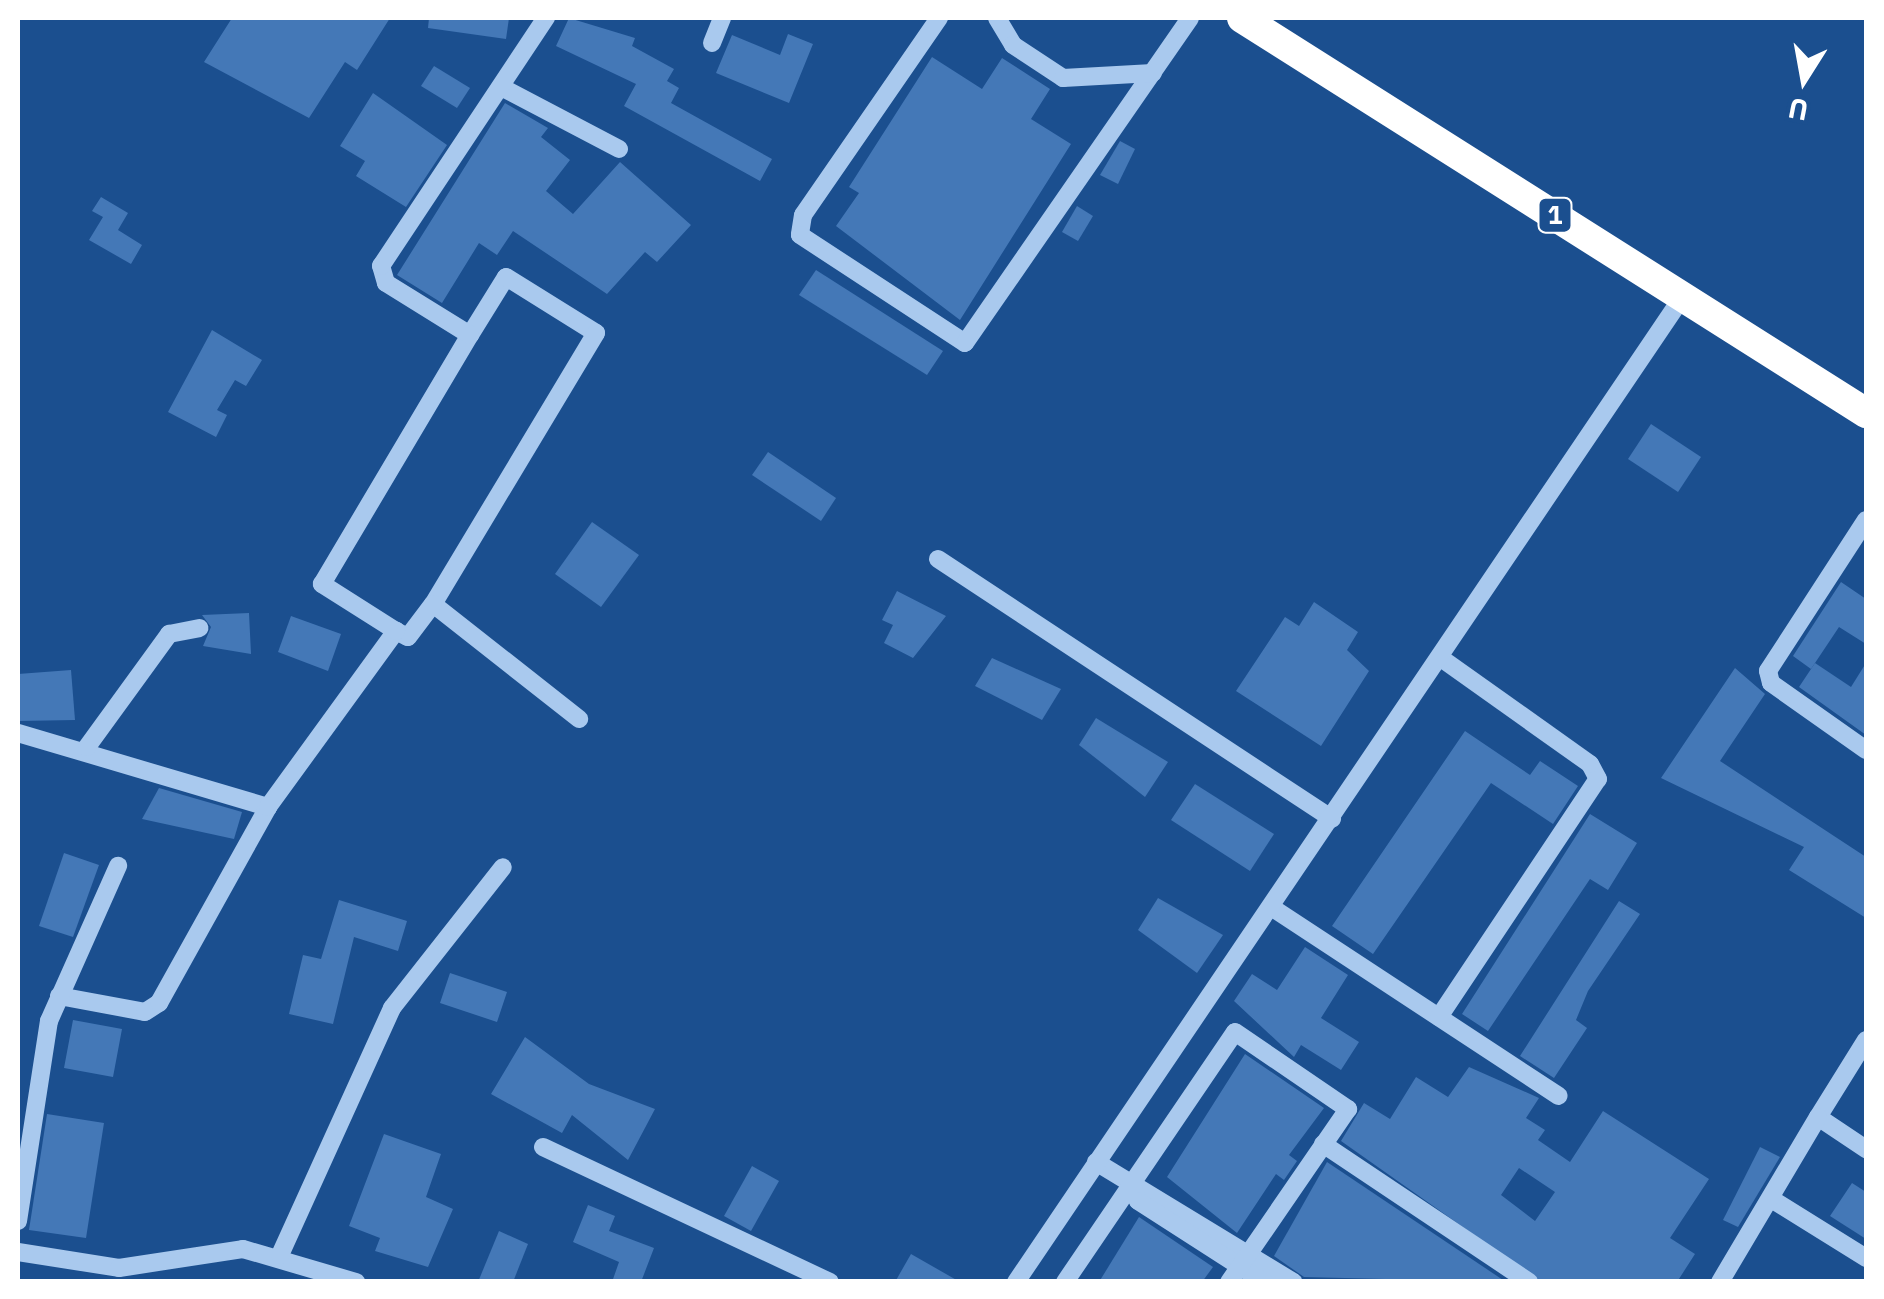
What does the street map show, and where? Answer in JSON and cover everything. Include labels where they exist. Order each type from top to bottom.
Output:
[{"type":"highway","name":"1","points":[[1242,18],[1866,413]]},
{"type":"street","points":[[470,335],[386,283],[381,266],[546,18]]},
{"type":"street","points":[[712,43],[722,18]]},
{"type":"street","points":[[939,18],[803,215],[800,234],[956,341],[979,335],[1190,18]]},
{"type":"street","points":[[998,18],[1013,45],[1063,78],[1154,73]]},
{"type":"street","points":[[503,88],[619,149]]},
{"type":"street","points":[[506,278],[596,333],[432,604],[408,637],[322,584],[470,335],[506,278]]},
{"type":"street","points":[[1016,1282],[1332,820],[1682,296]]},
{"type":"street","points":[[1866,520],[1768,672],[1771,683],[1866,750]]},
{"type":"street","points":[[938,560],[1332,820]]},
{"type":"street","points":[[432,604],[579,718]]},
{"type":"street","points":[[87,746],[169,634],[199,628]]},
{"type":"street","points":[[59,996],[154,1009],[268,807],[396,631]]},
{"type":"street","points":[[1439,1017],[1598,779],[1590,764],[1441,658]]},
{"type":"street","points":[[18,733],[87,746],[268,807]]},
{"type":"street","points":[[18,1221],[59,996],[118,866]]},
{"type":"street","points":[[280,1255],[392,1008],[503,867]]},
{"type":"street","points":[[1272,907],[1559,1096]]},
{"type":"street","points":[[1066,1282],[1235,1032],[1346,1102],[1323,1144],[1240,1267]]},
{"type":"street","points":[[1720,1282],[1773,1200],[1866,1040]]},
{"type":"street","points":[[1818,1118],[1866,1149]]},
{"type":"street","points":[[1323,1144],[1528,1282]]},
{"type":"street","points":[[543,1147],[830,1282]]},
{"type":"street","points":[[1096,1162],[1264,1282]]},
{"type":"street","points":[[1773,1200],[1866,1258]]},
{"type":"street","points":[[18,1252],[119,1268],[222,1248],[280,1255],[356,1282]]},
{"type":"street","points":[[1240,1267],[1292,1282]]},
{"type":"building","points":[[232,18],[390,18],[357,70],[345,62],[309,118],[204,62]]},
{"type":"building","points":[[429,18],[509,18],[506,39],[428,28]]},
{"type":"building","points":[[569,18],[635,38],[632,46],[674,69],[667,81],[679,88],[671,103],[772,159],[760,181],[624,106],[636,84],[556,46]]},
{"type":"building","points":[[788,34],[813,44],[789,103],[716,73],[732,35],[780,55]]},
{"type":"building","points":[[932,57],[982,89],[1002,58],[1050,89],[1031,119],[1071,144],[960,320],[836,226],[859,193],[849,187]]},
{"type":"building","points":[[434,66],[470,88],[457,108],[421,86]]},
{"type":"building","points":[[373,93],[447,145],[406,207],[356,176],[365,161],[340,146]]},
{"type":"building","points":[[505,103],[548,128],[541,137],[570,160],[546,191],[573,214],[620,162],[691,225],[657,262],[645,252],[607,294],[513,231],[497,255],[479,243],[442,303],[397,275]]},
{"type":"building","points":[[1120,141],[1135,149],[1118,184],[1100,175]]},
{"type":"building","points":[[101,197],[128,213],[118,230],[142,245],[131,264],[89,240],[103,217],[92,211]]},
{"type":"building","points":[[1077,206],[1093,216],[1078,241],[1062,232]]},
{"type":"building","points":[[816,270],[943,351],[927,375],[799,295]]},
{"type":"building","points":[[212,330],[262,360],[246,386],[235,380],[217,410],[227,415],[216,437],[168,412]]},
{"type":"building","points":[[1651,424],[1701,457],[1678,492],[1628,459]]},
{"type":"building","points":[[768,452],[836,498],[821,521],[752,475]]},
{"type":"building","points":[[592,522],[639,555],[601,607],[555,574]]},
{"type":"building","points":[[1841,582],[1866,599],[1866,644],[1839,627],[1811,669],[1793,656]]},
{"type":"building","points":[[897,591],[946,616],[913,658],[884,643],[893,625],[882,620]]},
{"type":"building","points":[[1314,602],[1358,632],[1347,650],[1369,671],[1321,746],[1236,691],[1285,617],[1299,626]]},
{"type":"building","points":[[249,613],[251,654],[203,646],[211,627],[202,615]]},
{"type":"building","points":[[291,616],[341,634],[328,671],[278,652]]},
{"type":"building","points":[[992,658],[1061,689],[1042,720],[975,686]]},
{"type":"building","points":[[1815,663],[1851,687],[1866,663],[1866,735],[1799,687]]},
{"type":"building","points":[[1735,668],[1765,694],[1720,761],[1866,857],[1866,918],[1789,870],[1804,847],[1661,778]]},
{"type":"building","points":[[71,670],[75,720],[18,721],[18,674]]},
{"type":"building","points":[[1096,718],[1168,762],[1145,797],[1079,745]]},
{"type":"building","points":[[1465,731],[1530,775],[1540,761],[1578,786],[1553,824],[1491,783],[1373,954],[1332,926]]},
{"type":"building","points":[[1195,784],[1274,834],[1250,871],[1171,820]]},
{"type":"building","points":[[159,788],[242,812],[234,839],[142,819]]},
{"type":"building","points":[[1590,814],[1637,843],[1608,890],[1590,879],[1488,1031],[1462,1014]]},
{"type":"building","points":[[64,853],[99,865],[73,937],[39,926]]},
{"type":"building","points":[[1158,898],[1223,935],[1197,973],[1138,930]]},
{"type":"building","points":[[339,900],[407,921],[398,951],[354,937],[333,1024],[289,1014],[303,955],[321,959]]},
{"type":"building","points":[[1619,901],[1640,914],[1588,991],[1576,1020],[1587,1028],[1554,1078],[1520,1056]]},
{"type":"building","points":[[1305,947],[1348,975],[1321,1018],[1359,1042],[1341,1070],[1301,1045],[1294,1057],[1234,1001],[1252,974],[1277,990]]},
{"type":"building","points":[[450,973],[507,992],[497,1022],[440,1003]]},
{"type":"building","points":[[73,1020],[122,1029],[113,1077],[64,1068]]},
{"type":"building","points":[[525,1037],[589,1084],[655,1109],[628,1160],[572,1115],[562,1133],[491,1094]]},
{"type":"building","points":[[1245,1054],[1324,1108],[1289,1155],[1297,1161],[1284,1180],[1276,1174],[1237,1233],[1167,1177]]},
{"type":"building","points":[[1469,1067],[1539,1098],[1526,1118],[1545,1130],[1538,1140],[1570,1162],[1603,1111],[1709,1179],[1670,1238],[1695,1254],[1677,1282],[1541,1282],[1341,1141],[1364,1103],[1390,1119],[1416,1077],[1448,1097]],"holes":[[[1519,1168],[1555,1192],[1535,1221],[1501,1195]]]},
{"type":"building","points":[[47,1114],[104,1123],[86,1238],[29,1230]]},
{"type":"building","points":[[384,1134],[441,1154],[426,1197],[453,1209],[428,1267],[375,1251],[380,1238],[349,1226]]},
{"type":"building","points":[[1760,1147],[1780,1157],[1738,1227],[1723,1220]]},
{"type":"building","points":[[1327,1162],[1506,1282],[1304,1277],[1274,1256]]},
{"type":"building","points":[[752,1166],[779,1181],[751,1231],[724,1216]]},
{"type":"building","points":[[1852,1183],[1866,1192],[1866,1239],[1830,1216]]},
{"type":"building","points":[[588,1205],[615,1216],[609,1231],[654,1248],[641,1282],[612,1282],[619,1262],[573,1242]]},
{"type":"building","points":[[1139,1217],[1213,1267],[1202,1282],[1099,1282]]},
{"type":"building","points":[[499,1231],[528,1244],[513,1282],[478,1282]]},
{"type":"building","points":[[911,1254],[960,1282],[895,1282]]}]
